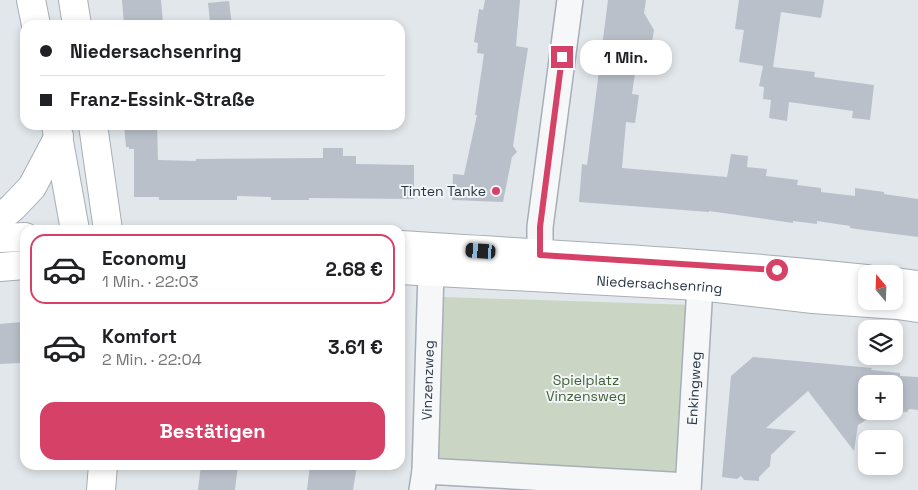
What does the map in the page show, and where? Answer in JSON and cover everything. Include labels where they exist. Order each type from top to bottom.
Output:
[{"type":"main road","points":[[31,0],[35,20]]},
{"type":"main road","points":[[73,0],[76,20]]},
{"type":"main road","points":[[0,218],[14,207],[32,187],[58,130]]},
{"type":"main road","points":[[58,130],[74,225]]},
{"type":"main road","points":[[94,130],[107,225]]},
{"type":"main road","points":[[0,238],[20,237]]},
{"type":"main road","name":"Niedersachsenring","points":[[405,245],[704,265],[858,278]]},
{"type":"main road","points":[[0,267],[20,265]]},
{"type":"main road","name":"Niedersachsenring","points":[[405,270],[700,286],[813,299],[918,308]]},
{"type":"main road","points":[[903,283],[918,285]]},
{"type":"main road","points":[[101,490],[102,470]]},
{"type":"street","points":[[540,255],[540,227],[570,0]]},
{"type":"street","name":"Vinzenzweg","points":[[424,480],[431,271]]},
{"type":"street","name":"Enkingweg","points":[[688,488],[700,286]]},
{"type":"street","points":[[424,480],[688,488]]},
{"type":"green space","name":"Spielplatz Vinzensweg","points":[[442,297],[694,305],[674,480],[430,464]]},
{"type":"building","points":[[122,0],[161,0],[163,20],[124,20]]},
{"type":"building","points":[[485,0],[520,0],[516,46],[528,48],[513,146],[517,152],[512,157],[503,202],[452,200],[453,174],[464,175],[477,115],[475,115],[484,54],[477,53],[478,43],[474,42],[479,9],[483,10]]},
{"type":"building","points":[[608,0],[646,0],[644,13],[654,30],[652,42],[648,48],[640,47],[640,52],[638,52],[632,94],[639,95],[635,123],[626,122],[622,168],[727,177],[731,154],[748,156],[747,167],[767,169],[766,176],[798,180],[797,185],[821,188],[821,192],[855,196],[855,188],[918,199],[918,237],[850,228],[850,226],[817,221],[817,224],[793,221],[793,223],[709,211],[579,202],[582,164],[587,165]]},
{"type":"building","points":[[739,0],[824,0],[821,18],[781,12],[773,67],[815,72],[814,77],[874,85],[870,120],[852,118],[853,111],[789,102],[787,121],[769,118],[771,100],[763,99],[764,87],[759,86],[763,66],[739,62],[744,30],[735,29]]},
{"type":"building","points":[[229,1],[231,20],[210,20],[208,3]]},
{"type":"building","points":[[124,130],[157,130],[158,160],[323,158],[323,148],[343,148],[343,156],[356,156],[356,164],[414,165],[414,199],[309,198],[309,200],[271,200],[271,197],[237,196],[237,200],[159,200],[159,197],[134,197],[134,149],[126,147]]},
{"type":"building","points":[[20,322],[20,363],[0,364],[0,324]]},
{"type":"building","points":[[753,357],[872,368],[871,370],[900,373],[900,375],[858,375],[858,420],[866,420],[858,425],[854,451],[808,391],[766,428],[796,431],[771,455],[770,466],[759,477],[759,481],[744,480],[741,476],[737,479],[722,477],[731,376]]},
{"type":"building","points":[[903,376],[918,377],[918,410],[909,409],[907,412],[903,412]]},
{"type":"building","points":[[200,470],[237,470],[235,490],[198,490]]},
{"type":"building","points":[[309,470],[356,470],[353,490],[307,490]]},
{"type":"place","name":"Tinten Tanke","points":[[496,191]]},
{"type":"route","points":[[562,57],[540,227],[540,255],[777,270]]}]
